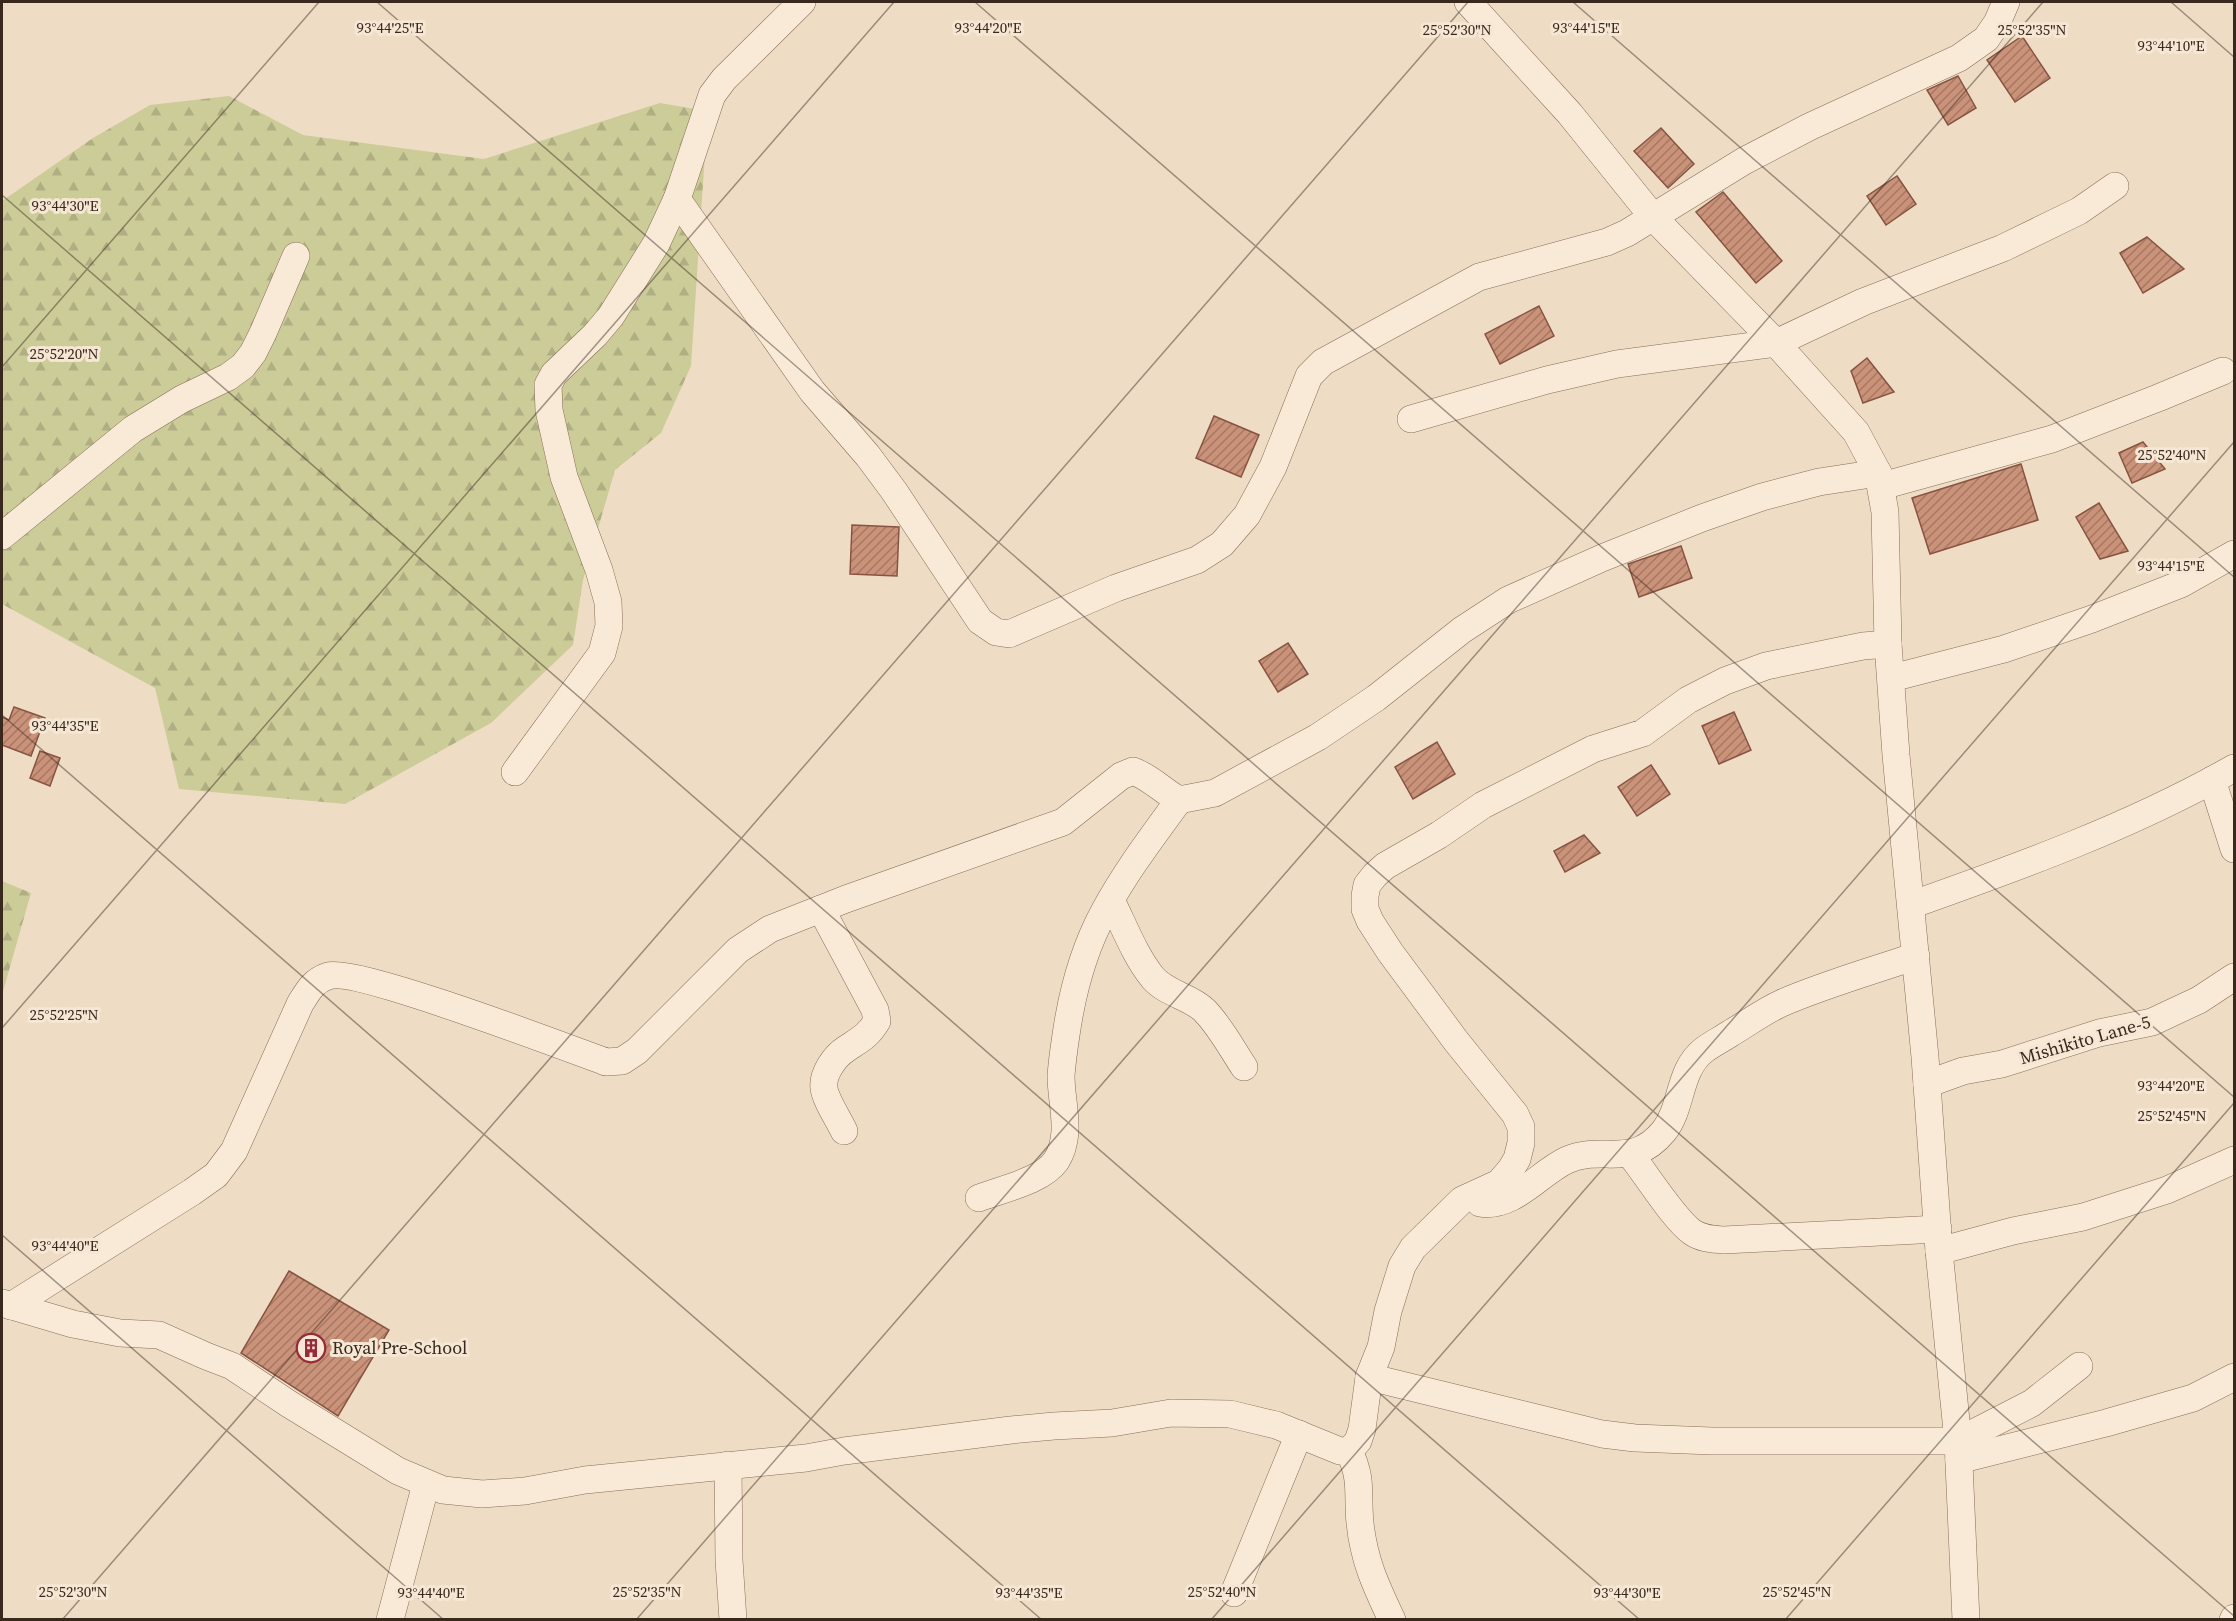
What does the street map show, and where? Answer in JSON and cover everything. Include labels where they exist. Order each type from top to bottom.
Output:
[{"type":"street","points":[[515,772],[602,653],[609,626],[608,602],[599,570],[564,477],[549,410],[548,385],[554,374],[595,334],[621,300],[656,244],[677,199],[695,149],[703,116],[712,95],[724,79],[802,2]]},
{"type":"street","points":[[1468,2],[1570,114],[1653,218],[1776,344],[1856,432],[1880,479],[1885,512],[1888,644],[1896,755],[1959,1450],[1966,1620]]},
{"type":"street","points":[[677,199],[812,392],[868,456],[894,491],[980,621],[996,632],[1009,634],[1116,588],[1197,560],[1222,544],[1247,515],[1273,467],[1310,376],[1323,362],[1479,277],[1607,242],[1627,234],[1744,161],[1809,127],[1959,58],[1986,39],[2006,2]]},
{"type":"street","points":[[1411,419],[1547,380],[1617,364],[1776,344],[1863,302],[2003,248],[2079,211],[2115,186]]},
{"type":"street","points":[[2,536],[133,429],[182,399],[228,377],[243,366],[253,353],[296,256]]},
{"type":"street","points":[[6,1304],[216,1175],[239,1141],[300,1004],[311,985],[330,975],[349,976],[412,994],[606,1062],[622,1061],[637,1051],[738,950],[770,929],[1063,822],[1121,776],[1133,771],[1144,775],[1160,789],[1179,800],[1215,793],[1318,737],[1376,698],[1462,630],[1508,600],[1602,558],[1762,497],[1819,482],[1880,479],[2052,439],[2223,371]]},
{"type":"street","points":[[1892,678],[2004,649],[2092,619],[2181,584],[2235,554]]},
{"type":"street","points":[[6,1304],[73,1324],[120,1333],[159,1335],[232,1366],[398,1471],[443,1490],[482,1494],[525,1491],[585,1480],[806,1458],[844,1451],[1054,1426],[1112,1423],[1171,1413],[1230,1414],[1276,1425],[1340,1451],[1349,1451],[1358,1441],[1362,1429],[1369,1377],[1381,1347],[1388,1311],[1402,1266],[1413,1248],[1462,1200],[1499,1182],[1511,1169],[1519,1151],[1521,1126],[1515,1114],[1473,1064],[1390,952],[1370,921],[1365,909],[1367,885],[1386,866],[1484,805],[1593,749],[1643,734],[1688,700],[1725,681],[1766,666],[1863,646],[1888,644]]},
{"type":"street","points":[[1911,905],[2043,857],[2149,811],[2223,774],[2235,849]]},
{"type":"street","points":[[980,1198],[1046,1173],[1057,1159],[1064,1140],[1062,1076],[1066,1035],[1081,968],[1104,911],[1134,862],[1179,800]]},
{"type":"street","points":[[1111,900],[1141,959],[1153,977],[1173,993],[1191,1001],[1204,1011],[1244,1067]]},
{"type":"street","points":[[820,909],[875,1010],[877,1020],[869,1034],[843,1051],[834,1060],[825,1077],[824,1089],[844,1131]]},
{"type":"street","points":[[1462,1200],[1496,1204],[1565,1161],[1576,1157],[1630,1154],[1651,1144],[1665,1129],[1690,1065],[1702,1051],[1783,1003],[1916,956]]},
{"type":"street","name":"Mishikito Lane-5","points":[[1927,1084],[1963,1071],[2002,1064],[2099,1033],[2152,1022],[2199,1000],[2235,977]]},
{"type":"street","points":[[1630,1154],[1680,1220],[1693,1233],[1706,1239],[1736,1240],[1939,1240],[2013,1231],[2083,1217],[2167,1190],[2235,1160]]},
{"type":"street","points":[[1959,1450],[2032,1403],[2079,1366]]},
{"type":"street","points":[[1369,1377],[1602,1434],[1635,1438],[1959,1450],[2106,1423],[2182,1401],[2207,1392],[2235,1377]]},
{"type":"street","points":[[1234,1593],[1299,1434]]},
{"type":"street","points":[[1349,1451],[1360,1481],[1360,1522],[1366,1558],[1372,1579],[1392,1620]]},
{"type":"street","points":[[728,1465],[729,1560],[733,1620]]},
{"type":"street","points":[[390,1620],[426,1484]]},
{"type":"green space","points":[[229,96],[303,135],[484,159],[660,103],[695,109],[706,138],[691,366],[661,433],[615,470],[583,580],[573,645],[491,723],[345,804],[179,789],[155,688],[2,604],[2,201],[93,138],[150,105]]},
{"type":"green space","points":[[2,881],[31,893],[2,995]]},
{"type":"building","points":[[2022,36],[2050,78],[2015,102],[1987,60]]},
{"type":"building","points":[[1958,76],[1976,108],[1948,125],[1927,90]]},
{"type":"building","points":[[1661,128],[1694,164],[1668,188],[1634,151]]},
{"type":"building","points":[[1897,176],[1916,204],[1886,225],[1867,196]]},
{"type":"building","points":[[1723,192],[1782,261],[1756,283],[1696,212]]},
{"type":"building","points":[[2147,237],[2184,269],[2143,293],[2120,253]]},
{"type":"building","points":[[1539,306],[1554,336],[1500,364],[1485,334]]},
{"type":"building","points":[[1867,358],[1894,392],[1863,403],[1851,371]]},
{"type":"building","points":[[1214,416],[1259,435],[1241,477],[1196,458]]},
{"type":"building","points":[[2143,442],[2165,469],[2132,483],[2119,453]]},
{"type":"building","points":[[2021,464],[2038,520],[1930,554],[1912,498]]},
{"type":"building","points":[[2099,503],[2128,551],[2100,559],[2076,517]]},
{"type":"building","points":[[852,525],[899,527],[897,576],[850,574]]},
{"type":"building","points":[[1681,546],[1692,578],[1639,597],[1628,564]]},
{"type":"building","points":[[1288,643],[1308,674],[1278,692],[1259,661]]},
{"type":"building","points":[[14,707],[45,718],[31,756],[2,745],[2,717],[9,720]]},
{"type":"building","points":[[1734,712],[1751,750],[1719,764],[1702,726]]},
{"type":"building","points":[[1437,742],[1455,774],[1413,799],[1395,767]]},
{"type":"building","points":[[40,751],[60,758],[50,786],[30,778]]},
{"type":"building","points":[[1651,765],[1670,794],[1637,816],[1618,787]]},
{"type":"building","points":[[1584,835],[1600,853],[1565,872],[1554,851]]},
{"type":"building","name":"Royal Pre-School","points":[[289,1271],[389,1330],[338,1416],[241,1353]]},
{"type":"place","name":"Royal Pre-School","points":[[311,1348]]}]
